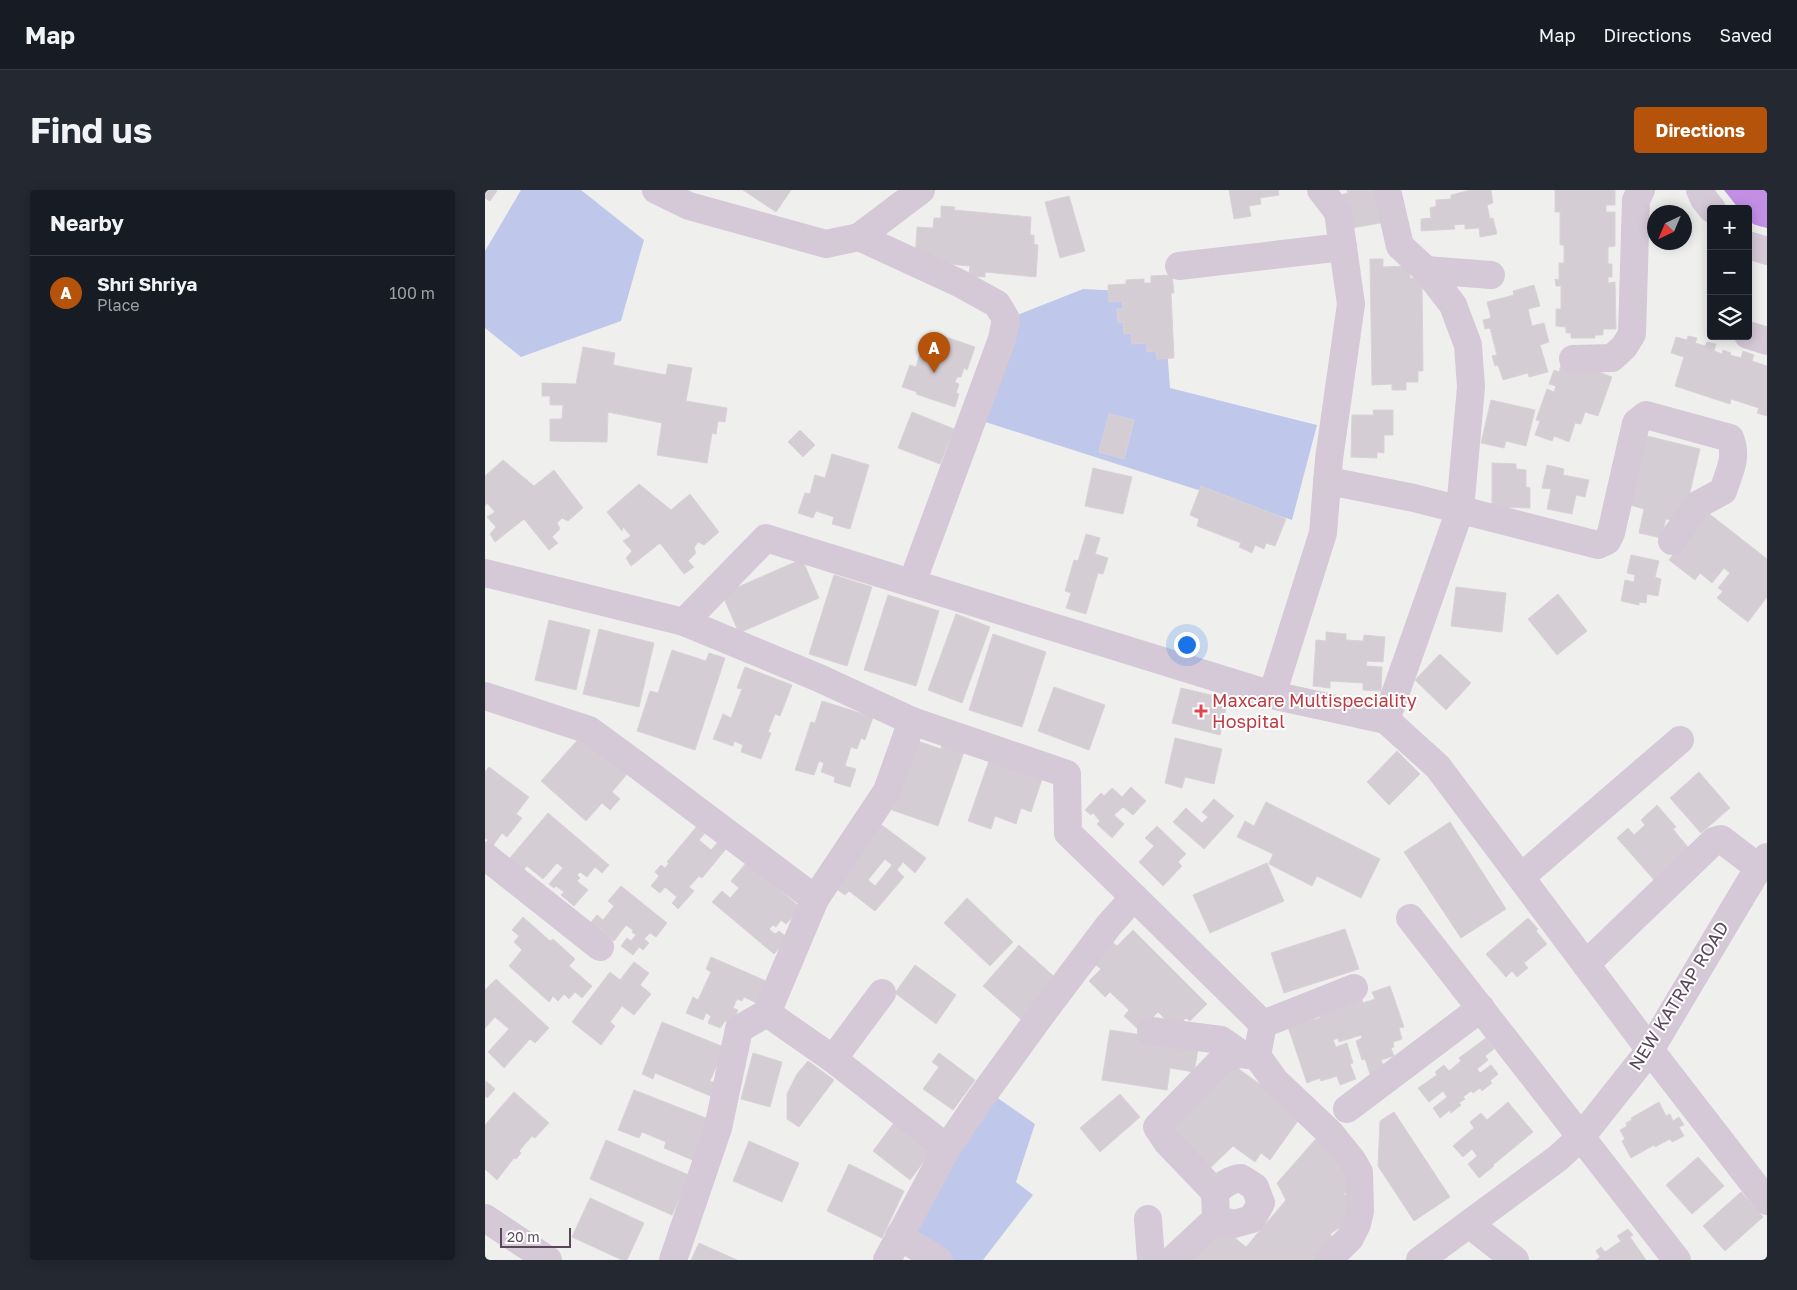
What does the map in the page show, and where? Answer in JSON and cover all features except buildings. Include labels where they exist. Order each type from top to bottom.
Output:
[{"type":"street","points":[[656,190],[694,198],[826,244],[859,237],[921,190]]},
{"type":"street","points":[[1272,695],[1323,533],[1327,482],[1351,304],[1338,212],[1321,190]]},
{"type":"street","points":[[1386,720],[1460,510],[1471,387],[1468,344],[1453,305],[1426,270],[1400,246],[1387,190]]},
{"type":"street","points":[[1573,359],[1612,358],[1624,347],[1632,334],[1636,200],[1641,190]]},
{"type":"street","points":[[1700,190],[1709,205]]},
{"type":"street","points":[[859,237],[959,283],[997,304],[1006,320],[1002,339],[912,583]]},
{"type":"street","points":[[1179,266],[1343,246]]},
{"type":"street","points":[[1752,246],[1767,251]]},
{"type":"street","points":[[1426,270],[1491,275]]},
{"type":"street","points":[[1752,336],[1767,341]]},
{"type":"street","points":[[1327,482],[1395,494],[1598,545],[1607,540],[1611,533],[1636,423],[1646,415],[1730,438],[1735,455],[1723,491],[1697,505],[1672,541]]},
{"type":"street","points":[[684,622],[766,538],[1272,695],[1386,720],[1438,767],[1650,1050],[1767,1201]]},
{"type":"street","points":[[485,573],[684,622],[819,678],[912,721],[1067,774],[1067,833],[1263,1024]]},
{"type":"street","points":[[485,696],[589,730],[815,899]]},
{"type":"street","points":[[673,1260],[718,1128],[739,1029],[767,1013],[815,899],[887,791],[912,721]]},
{"type":"street","points":[[1521,877],[1680,740]]},
{"type":"street","points":[[1586,964],[1714,840],[1721,839],[1763,862]]},
{"type":"street","points":[[485,856],[600,947]]},
{"type":"street","name":"NEW KATRAP ROAD","points":[[1420,1260],[1558,1158],[1581,1138],[1650,1050],[1763,862]]},
{"type":"street","points":[[887,1260],[947,1148],[978,1102],[1109,925],[1134,897]]},
{"type":"street","points":[[1410,918],[1677,1260]]},
{"type":"street","points":[[1249,1055],[1263,1024],[1353,988]]},
{"type":"street","points":[[833,1059],[882,993]]},
{"type":"street","points":[[1347,1109],[1481,1008]]},
{"type":"street","points":[[767,1013],[833,1059],[947,1148]]},
{"type":"street","points":[[1151,1031],[1221,1040],[1249,1055],[1331,1134],[1353,1160],[1359,1172],[1360,1211],[1357,1224],[1350,1238],[1328,1260]]},
{"type":"street","points":[[1172,1260],[1215,1206],[1157,1127],[1225,1058],[1249,1055]]},
{"type":"street","points":[[485,1218],[548,1260]]},
{"type":"street","points":[[1148,1219],[1151,1260]]},
{"type":"street","points":[[1469,1224],[1515,1260]]},
{"type":"street","points":[[899,1236],[938,1260]]},
{"type":"shaded area","points":[[521,190],[581,190],[644,240],[621,321],[521,357],[485,328],[485,251]]},
{"type":"shaded area","points":[[1724,190],[1767,190],[1767,228],[1752,223],[1752,205],[1736,205]]},
{"type":"shaded area","points":[[1083,289],[1163,293],[1170,388],[1317,425],[1292,520],[973,418],[1012,317]]},
{"type":"shaded area","points":[[992,1094],[1035,1124],[1016,1182],[1033,1195],[983,1260],[953,1260],[909,1232]]},
{"type":"place","name":"Shri Shriya","points":[[934,373]]},
{"type":"place","name":"Maxcare Multispeciality Hospital","points":[[1201,711]]}]
